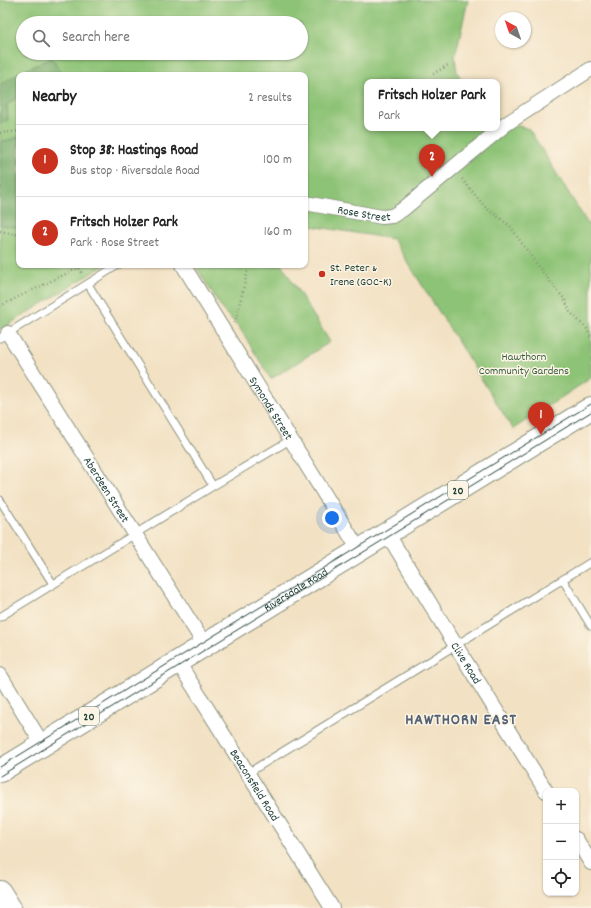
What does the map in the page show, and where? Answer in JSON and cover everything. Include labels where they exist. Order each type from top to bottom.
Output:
[{"type":"main road","name":"Riversdale Road","points":[[0,772],[591,408]]},
{"type":"main road","points":[[0,892],[10,908]]},
{"type":"street","name":"Rose Street","points":[[500,129],[591,69]]},
{"type":"street","name":"Rose Street","points":[[308,204],[382,217],[392,216],[402,210],[498,131]]},
{"type":"street","name":"Symonds Street","points":[[185,268],[359,550]]},
{"type":"street","name":"Aberdeen Street","points":[[4,336],[205,645]]},
{"type":"street","name":"Clive Road","points":[[387,534],[544,788]]},
{"type":"street","name":"Beaconsfield Road","points":[[178,662],[332,908]]},
{"type":"street","points":[[0,676],[43,745]]},
{"type":"street","points":[[579,844],[591,863]]},
{"type":"lane","points":[[4,336],[113,268]]},
{"type":"lane","points":[[88,284],[213,486]]},
{"type":"lane","points":[[0,617],[290,440]]},
{"type":"lane","points":[[0,500],[53,584]]},
{"type":"lane","points":[[248,773],[591,562]]},
{"type":"lane","points":[[563,580],[591,626]]},
{"type":"path","points":[[433,74],[448,65]]},
{"type":"path","points":[[0,133],[16,131]]},
{"type":"path","points":[[453,168],[485,207],[510,226],[565,300],[570,312],[587,329],[591,338]]},
{"type":"path","points":[[0,232],[16,235]]},
{"type":"path","points":[[0,306],[78,268]]},
{"type":"path","points":[[232,344],[234,326],[248,268]]},
{"type":"green space","name":"Hawthorn Community Gardens","points":[[0,0],[468,0],[455,57],[457,72],[461,79],[364,79],[364,131],[500,131],[500,121],[529,129],[591,229],[591,378],[513,429],[393,239],[308,225],[308,72],[16,72],[16,268],[100,268],[0,330]]},
{"type":"green space","points":[[47,60],[53,60],[62,72],[20,72]]},
{"type":"green space","points":[[16,75],[16,98],[7,105],[8,120],[0,124],[0,85]]},
{"type":"green space","points":[[16,138],[16,228],[0,225],[0,142]]},
{"type":"green space","points":[[197,268],[284,268],[330,342],[271,379],[239,327],[224,312]]},
{"type":"tram line","points":[[0,767],[591,404]]},
{"type":"tram line","points":[[0,776],[591,412]]},
{"type":"place","name":"Fritsch Holzer Park","points":[[432,177]]},
{"type":"place","name":"St. Peter & Irene (GOC-K)","points":[[322,274]]},
{"type":"place","name":"Stop 38: Hastings Road","points":[[541,435]]},
{"type":"district","name":"HAWTHORN EAST","points":[[461,718]]}]
